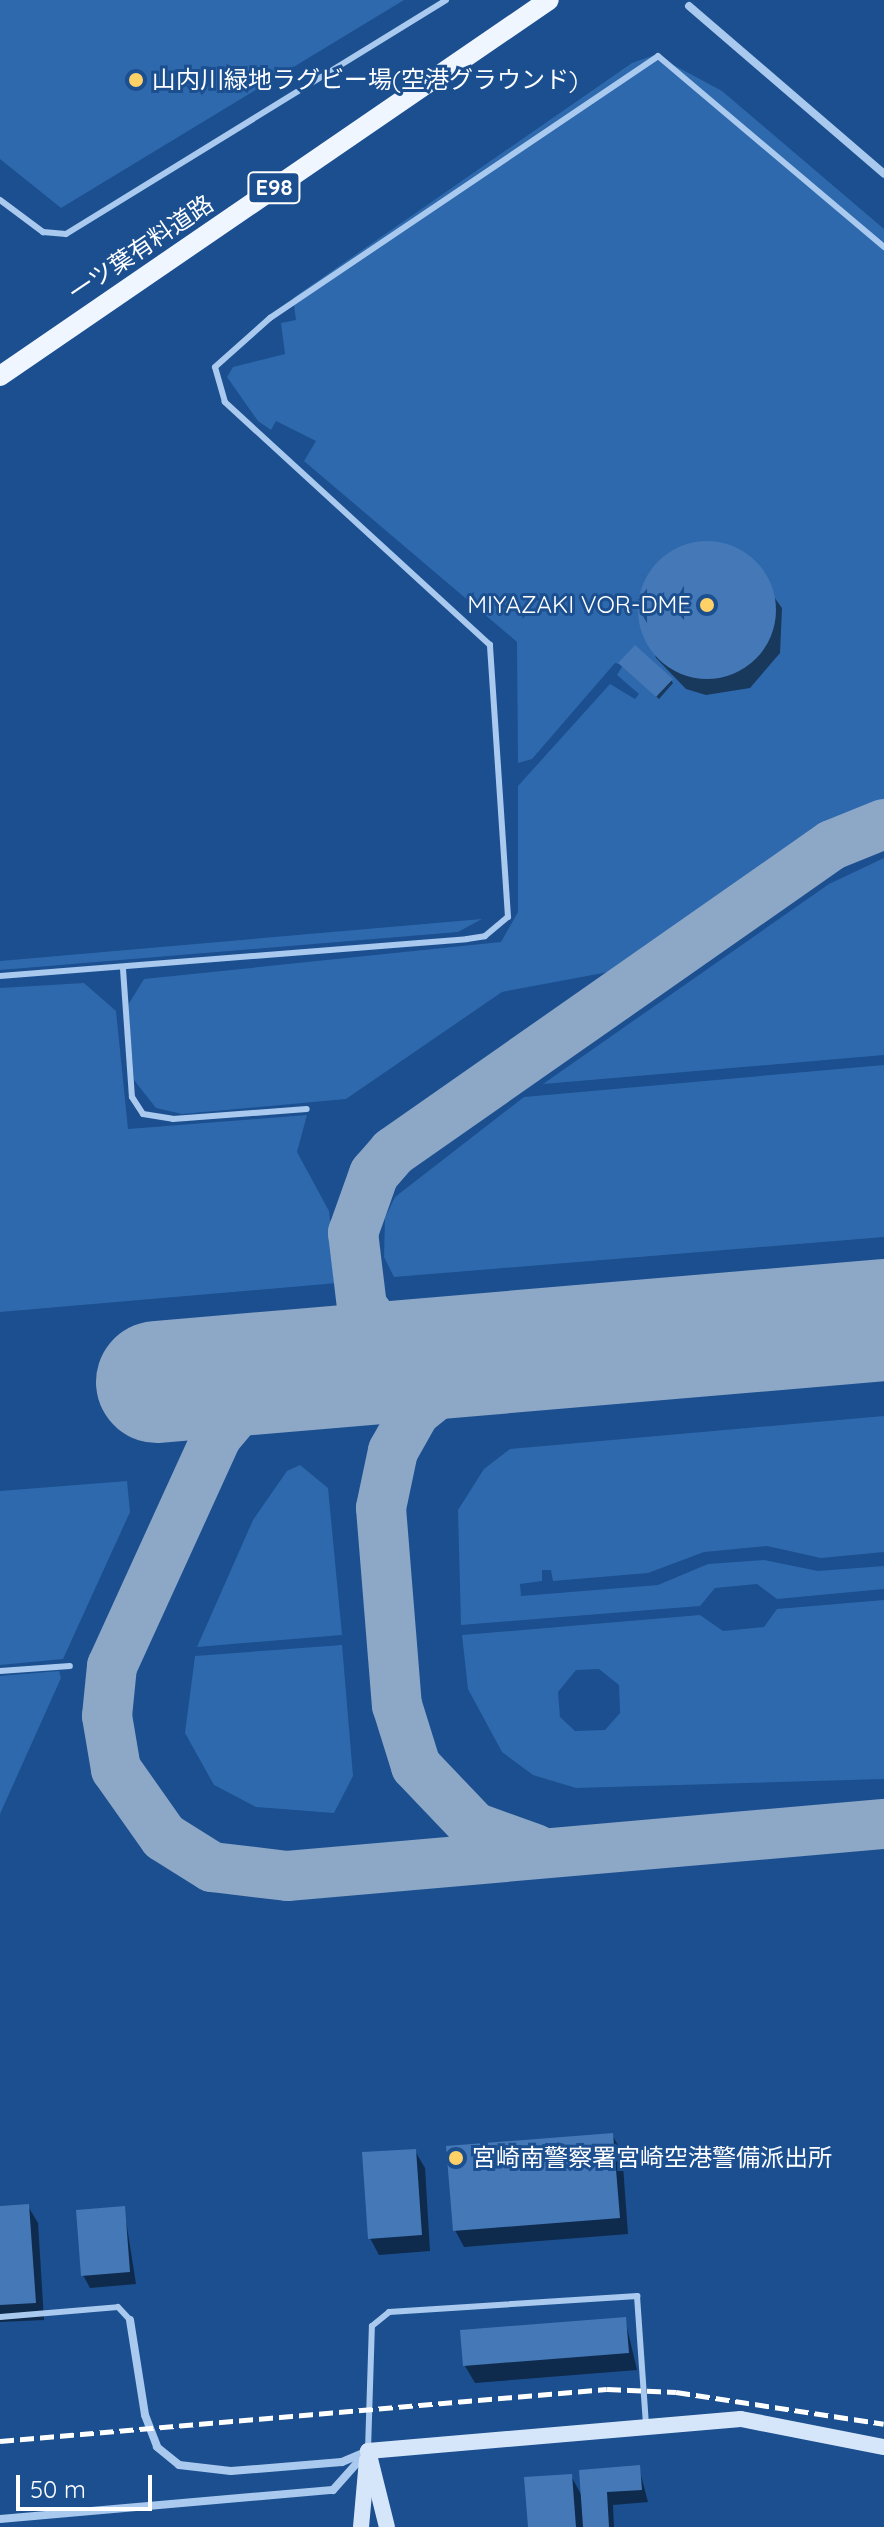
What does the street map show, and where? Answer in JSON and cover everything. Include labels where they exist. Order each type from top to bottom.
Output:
[{"type":"main road","name":"一ツ葉有料道路","points":[[0,376],[549,0]]},
{"type":"street","points":[[689,6],[884,174]]},
{"type":"street","points":[[130,2320],[145,2415],[157,2447],[179,2465],[231,2471],[342,2462],[368,2451],[646,2425],[773,2422],[884,2447]]},
{"type":"street","points":[[0,2519],[333,2490],[368,2451]]},
{"type":"street","points":[[361,2527],[368,2451]]},
{"type":"street","points":[[368,2451],[387,2527]]},
{"type":"lane","points":[[0,200],[43,232],[66,234],[446,0]]},
{"type":"lane","points":[[0,976],[123,969],[467,939],[485,936],[508,917],[490,645],[225,402],[212,375],[224,356],[658,56],[884,247]]},
{"type":"lane","points":[[123,969],[132,1097],[143,1114],[173,1119],[307,1109]]},
{"type":"lane","points":[[0,1671],[70,1666]]},
{"type":"lane","points":[[368,2451],[372,2326],[389,2312],[637,2296],[646,2425]]},
{"type":"lane","points":[[0,2317],[118,2307],[130,2320]]},
{"type":"shaded area","name":"山内川緑地ラグビー場(空港グラウンド)","points":[[0,0],[404,0],[61,208],[0,159]]},
{"type":"shaded area","points":[[655,55],[722,91],[884,229],[884,807],[836,823],[619,970],[502,992],[346,1099],[182,1114],[156,1108],[134,1080],[128,1005],[144,979],[501,942],[518,912],[518,786],[610,684],[635,699],[639,694],[617,675],[623,665],[615,663],[532,759],[518,763],[517,642],[304,461],[316,441],[276,421],[271,430],[258,421],[227,377],[233,367],[285,354],[281,323],[296,320],[293,298],[632,63]]},
{"type":"shaded area","points":[[884,858],[884,1055],[543,1084],[829,884]]},
{"type":"shaded area","points":[[482,919],[458,932],[0,970],[0,961]]},
{"type":"shaded area","points":[[84,983],[116,1011],[128,1129],[307,1115],[297,1152],[329,1211],[337,1283],[0,1312],[0,988]]},
{"type":"shaded area","points":[[884,1065],[884,1237],[394,1277],[384,1257],[385,1218],[395,1197],[524,1097]]},
{"type":"shaded area","points":[[884,1416],[884,1552],[821,1558],[767,1546],[704,1552],[648,1573],[553,1581],[551,1570],[542,1570],[542,1581],[520,1584],[521,1596],[658,1585],[708,1564],[764,1560],[818,1571],[884,1566],[884,1589],[777,1599],[757,1584],[715,1588],[700,1606],[461,1625],[458,1510],[484,1469],[510,1449]]},
{"type":"shaded area","points":[[300,1465],[328,1488],[342,1635],[197,1647],[253,1520],[287,1471]]},
{"type":"shaded area","points":[[127,1481],[130,1512],[63,1659],[0,1665],[0,1491]]},
{"type":"shaded area","points":[[884,1600],[884,1779],[576,1788],[533,1775],[502,1752],[468,1689],[462,1635],[700,1615],[723,1631],[764,1627],[777,1609]],"holes":[[[599,1669],[619,1685],[620,1713],[605,1730],[575,1731],[560,1717],[558,1692],[576,1670]]]},
{"type":"shaded area","points":[[342,1645],[353,1776],[334,1813],[256,1807],[214,1785],[185,1733],[195,1656]]},
{"type":"shaded area","points":[[59,1671],[61,1678],[0,1814],[0,1676]]},
{"type":"building","name":"MIYAZAKI VOR-DME","points":[[707,541],[733,546],[756,561],[771,584],[776,610],[771,636],[756,659],[733,674],[707,679],[681,674],[658,659],[643,636],[638,610],[643,584],[658,561],[681,546]]},
{"type":"building","points":[[635,645],[673,679],[656,697],[618,663]]},
{"type":"building","points":[[613,2133],[620,2218],[453,2231],[446,2146]]},
{"type":"building","points":[[416,2149],[422,2235],[368,2239],[362,2152]]},
{"type":"building","points":[[29,2204],[36,2303],[0,2305],[0,2206]]},
{"type":"building","points":[[125,2206],[130,2272],[81,2276],[76,2210]]},
{"type":"building","points":[[626,2317],[629,2353],[463,2366],[460,2330]]},
{"type":"building","points":[[640,2465],[642,2490],[607,2492],[609,2527],[583,2527],[579,2470]]},
{"type":"building","points":[[572,2474],[576,2527],[528,2527],[524,2477]]},
{"type":"taxiway","points":[[442,1359],[385,1337],[362,1307],[353,1233],[374,1174],[393,1152],[832,845],[884,824]]},
{"type":"taxiway","points":[[519,1351],[467,1370],[415,1412],[393,1451],[381,1508],[397,1705],[416,1766],[474,1827],[535,1849]]},
{"type":"taxiway","points":[[317,1370],[243,1405],[217,1436],[112,1666],[107,1716],[116,1769],[164,1837],[212,1867],[287,1876],[884,1824]]},
{"type":"runway","points":[[157,1382],[884,1320]]},
{"type":"railway","points":[[0,2441],[607,2389],[676,2392],[884,2424]]},
{"type":"place","name":"山内川緑地ラグビー場(空港グラウンド)","points":[[136,80]]},
{"type":"place","name":"MIYAZAKI VOR-DME","points":[[707,605]]},
{"type":"place","name":"宮崎南警察署宮崎空港警備派出所","points":[[456,2158]]}]
